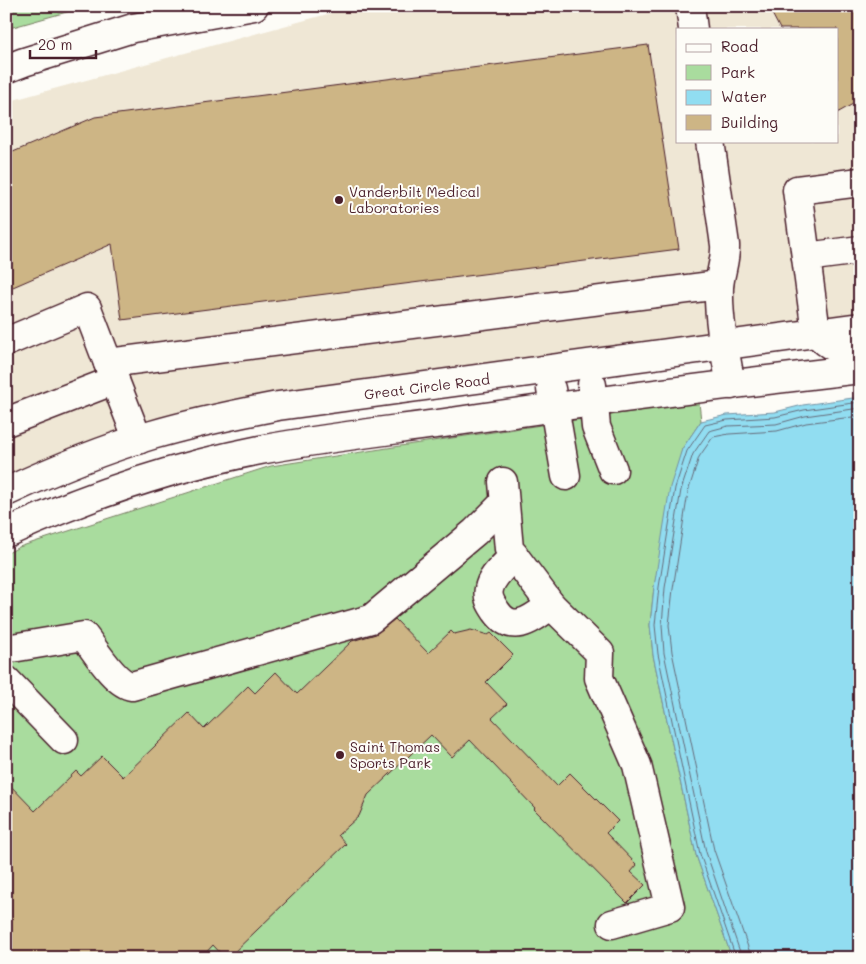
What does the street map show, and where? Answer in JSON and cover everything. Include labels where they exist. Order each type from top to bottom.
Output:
[{"type":"street","points":[[6,69],[134,28],[254,6]]},
{"type":"street","points":[[690,6],[693,28]]},
{"type":"street","points":[[710,142],[726,255],[719,285],[720,321],[731,384]]},
{"type":"street","points":[[860,182],[797,190],[816,332],[825,344],[845,350],[860,349]]},
{"type":"street","points":[[806,257],[860,250]]},
{"type":"street","points":[[6,422],[112,372],[719,285]]},
{"type":"street","points":[[6,342],[87,308],[138,440]]},
{"type":"street","name":"Great Circle Road","points":[[6,492],[76,462],[138,440],[235,414],[278,406],[860,327]]},
{"type":"street","points":[[589,364],[596,427],[613,470]]},
{"type":"street","points":[[6,533],[48,514],[120,488],[181,469],[260,450],[731,384],[860,369]]},
{"type":"street","points":[[548,370],[566,476]]},
{"type":"street","points":[[6,649],[84,636],[118,680],[132,686],[371,620],[475,532],[503,493],[509,549],[551,605],[600,653],[598,678],[637,765],[670,907],[612,924]]},
{"type":"street","points":[[514,555],[495,577],[489,589],[490,602],[497,613],[510,623],[519,624],[529,620],[551,605]]},
{"type":"street","points":[[6,680],[64,740]]},
{"type":"shaded area","points":[[357,6],[860,6],[860,314],[212,407],[91,441],[6,478],[6,102]]},
{"type":"green space","points":[[6,6],[88,6],[6,29]]},
{"type":"green space","name":"Saint Thomas Sports Park","points":[[699,402],[701,421],[682,449],[654,587],[650,625],[653,655],[696,855],[732,958],[6,958],[6,554],[19,547],[271,466]]},
{"type":"water","points":[[860,397],[860,958],[732,958],[696,855],[653,655],[650,625],[670,487],[682,449],[701,421],[727,415],[775,412],[803,405]]},
{"type":"building","points":[[768,6],[860,6],[860,100],[838,112],[838,28],[779,28]]},
{"type":"building","name":"Vanderbilt Medical Laboratories","points":[[648,45],[679,249],[122,320],[112,244],[6,290],[6,155],[95,117]]},
{"type":"building","points":[[395,619],[428,653],[451,631],[454,634],[471,630],[488,635],[491,633],[513,655],[486,682],[507,704],[492,718],[557,786],[570,773],[618,821],[606,833],[637,865],[631,872],[645,885],[627,903],[534,809],[470,740],[452,757],[431,735],[368,795],[359,816],[338,835],[346,844],[228,958],[225,958],[213,945],[201,958],[6,958],[6,781],[35,811],[76,771],[81,776],[102,756],[123,777],[189,713],[204,729],[248,686],[255,693],[276,672],[297,694],[352,641],[376,634]]},
{"type":"place","name":"Vanderbilt Medical Laboratories","points":[[339,200]]},
{"type":"place","name":"Saint Thomas Sports Park","points":[[340,755]]}]
